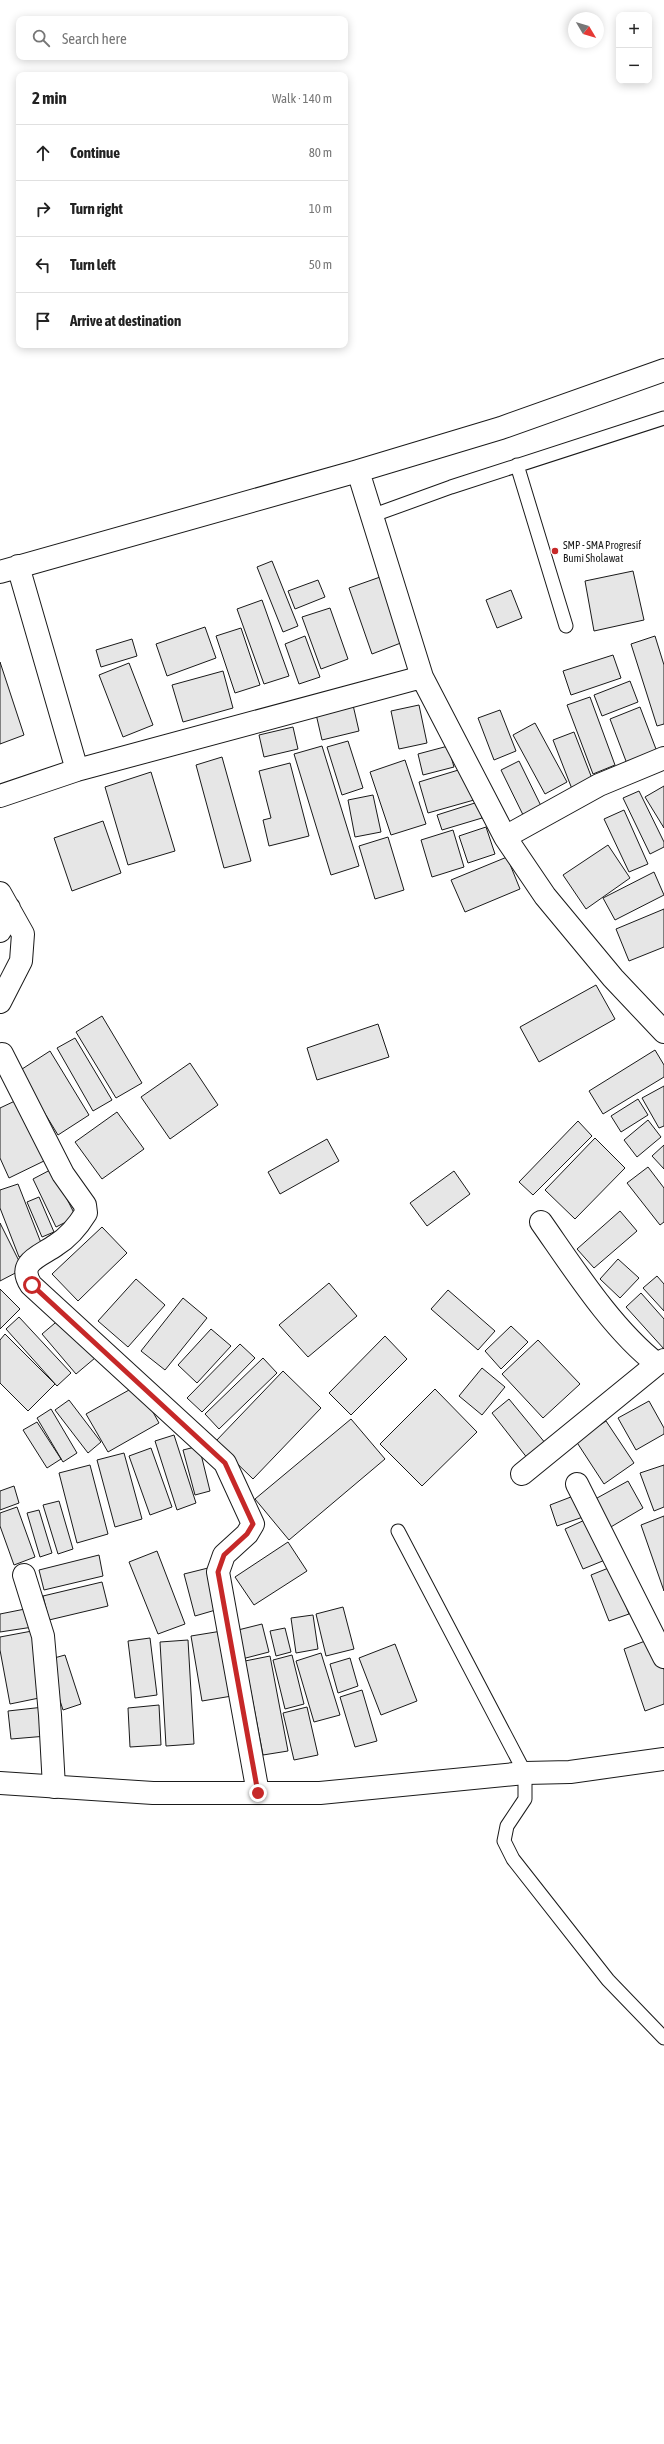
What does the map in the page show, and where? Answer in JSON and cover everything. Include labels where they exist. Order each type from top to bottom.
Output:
[{"type":"street","points":[[76,770],[9,569],[358,471],[501,428],[664,370]]},
{"type":"street","points":[[358,471],[422,677],[505,837],[546,896],[613,978],[664,1032]]},
{"type":"street","points":[[0,796],[76,770],[422,677]]},
{"type":"street","points":[[505,837],[599,785],[664,758]]},
{"type":"street","points":[[0,1002],[20,961],[23,934],[6,911]]},
{"type":"street","points":[[1,1052],[63,1174],[85,1205],[86,1213],[76,1229],[56,1245],[38,1254],[30,1264],[26,1274],[27,1279],[43,1296],[225,1463],[253,1524],[247,1534],[224,1555],[218,1572],[258,1793]]},
{"type":"street","points":[[522,1474],[660,1362],[637,1348],[581,1278],[541,1222]]},
{"type":"street","points":[[577,1484],[664,1657]]},
{"type":"street","points":[[24,1575],[43,1636],[50,1715],[54,1787]]},
{"type":"street","points":[[0,1783],[153,1793],[320,1793],[525,1773],[570,1772],[664,1759]]},
{"type":"lane","points":[[371,516],[517,465],[664,418]]},
{"type":"lane","points":[[517,465],[566,626]]},
{"type":"lane","points":[[398,1532],[525,1773],[525,1799],[507,1826],[504,1841],[513,1859],[608,1980],[664,2038]]},
{"type":"building","points":[[272,561],[298,626],[283,632],[257,567]]},
{"type":"building","points":[[633,571],[644,620],[594,631],[585,581]]},
{"type":"building","points":[[383,576],[406,641],[372,654],[349,588]]},
{"type":"building","points":[[318,580],[325,597],[295,609],[288,591]]},
{"type":"building","points":[[511,590],[522,618],[497,628],[486,600]]},
{"type":"building","points":[[262,600],[289,676],[264,684],[237,609]]},
{"type":"building","points":[[330,608],[348,659],[321,669],[302,617]]},
{"type":"building","points":[[205,627],[216,658],[167,676],[156,644]]},
{"type":"building","points":[[241,628],[260,685],[235,693],[216,636]]},
{"type":"building","points":[[305,636],[320,677],[299,684],[285,644]]},
{"type":"building","points":[[655,636],[664,665],[664,724],[657,726],[631,644]]},
{"type":"building","points":[[132,639],[137,656],[101,667],[96,650]]},
{"type":"building","points":[[613,655],[621,678],[571,695],[563,671]]},
{"type":"building","points":[[0,662],[24,735],[0,744]]},
{"type":"building","points":[[129,663],[153,725],[123,737],[99,675]]},
{"type":"building","points":[[223,671],[233,708],[183,722],[172,685]]},
{"type":"building","points":[[630,681],[638,702],[602,716],[594,695]]},
{"type":"building","points":[[590,697],[615,765],[593,774],[567,705]]},
{"type":"building","points":[[353,705],[359,731],[322,740],[316,714]]},
{"type":"building","points":[[419,705],[427,743],[399,749],[391,711]]},
{"type":"building","points":[[640,707],[659,757],[629,769],[610,719]]},
{"type":"building","points":[[500,710],[516,751],[494,760],[478,718]]},
{"type":"building","points":[[535,723],[567,782],[545,794],[513,735]]},
{"type":"building","points":[[293,727],[298,749],[264,757],[259,735]]},
{"type":"building","points":[[574,732],[593,781],[572,789],[553,740]]},
{"type":"building","points":[[348,741],[363,788],[342,795],[327,747]]},
{"type":"building","points":[[322,746],[359,866],[331,875],[294,754]]},
{"type":"building","points":[[448,746],[454,767],[423,775],[418,754]]},
{"type":"building","points":[[222,757],[251,861],[224,868],[196,765]]},
{"type":"building","points":[[405,760],[426,824],[391,835],[370,772]]},
{"type":"building","points":[[519,761],[544,812],[526,821],[501,770]]},
{"type":"building","points":[[290,763],[309,836],[269,846],[263,820],[271,818],[259,771]]},
{"type":"building","points":[[465,768],[474,800],[428,813],[419,782]]},
{"type":"building","points":[[151,772],[175,851],[128,865],[105,787]]},
{"type":"building","points":[[664,786],[664,828],[645,797]]},
{"type":"building","points":[[639,791],[664,842],[664,847],[650,854],[623,798]]},
{"type":"building","points":[[373,795],[381,832],[355,837],[348,800]]},
{"type":"building","points":[[478,802],[482,818],[442,830],[437,815]]},
{"type":"building","points":[[624,810],[648,864],[629,872],[604,819]]},
{"type":"building","points":[[103,821],[121,873],[72,891],[54,838]]},
{"type":"building","points":[[486,827],[495,854],[468,863],[459,836]]},
{"type":"building","points":[[453,830],[464,867],[432,877],[421,840]]},
{"type":"building","points":[[388,837],[404,890],[375,899],[359,846]]},
{"type":"building","points":[[608,845],[630,878],[586,909],[563,875]]},
{"type":"building","points":[[507,857],[520,889],[465,912],[451,880]]},
{"type":"building","points":[[654,872],[664,895],[615,920],[603,898]]},
{"type":"building","points":[[664,909],[664,947],[629,961],[616,929]]},
{"type":"building","points":[[596,985],[615,1019],[539,1062],[520,1027]]},
{"type":"building","points":[[102,1016],[142,1083],[116,1098],[76,1032]]},
{"type":"building","points":[[378,1024],[389,1057],[317,1080],[307,1048]]},
{"type":"building","points":[[75,1038],[112,1100],[93,1111],[57,1048]]},
{"type":"building","points":[[655,1050],[664,1065],[664,1077],[603,1114],[589,1091]]},
{"type":"building","points":[[50,1051],[89,1115],[58,1135],[19,1071]]},
{"type":"building","points":[[190,1063],[218,1105],[170,1139],[141,1097]]},
{"type":"building","points":[[664,1086],[664,1126],[659,1128],[642,1098]]},
{"type":"building","points":[[638,1099],[648,1115],[621,1132],[611,1116]]},
{"type":"building","points":[[17,1100],[46,1160],[9,1178],[0,1158],[0,1108]]},
{"type":"building","points":[[117,1112],[144,1149],[102,1179],[75,1142]]},
{"type":"building","points":[[648,1120],[661,1137],[637,1157],[624,1140]]},
{"type":"building","points":[[578,1121],[592,1136],[533,1195],[519,1182]]},
{"type":"building","points":[[595,1138],[625,1168],[575,1219],[545,1190]]},
{"type":"building","points":[[327,1139],[339,1161],[280,1194],[268,1172]]},
{"type":"building","points":[[664,1145],[664,1169],[652,1156]]},
{"type":"building","points":[[648,1167],[664,1188],[664,1222],[660,1225],[627,1183]]},
{"type":"building","points":[[52,1169],[76,1217],[56,1227],[33,1179]]},
{"type":"building","points":[[454,1171],[470,1194],[427,1226],[410,1203]]},
{"type":"building","points":[[18,1184],[43,1248],[19,1257],[0,1208],[0,1190]]},
{"type":"building","points":[[39,1197],[54,1232],[42,1237],[27,1202]]},
{"type":"building","points":[[620,1211],[637,1231],[594,1268],[577,1249]]},
{"type":"building","points":[[0,1223],[23,1269],[0,1281]]},
{"type":"building","points":[[102,1227],[127,1253],[78,1301],[52,1274]]},
{"type":"building","points":[[618,1259],[639,1278],[620,1298],[600,1279]]},
{"type":"building","points":[[657,1276],[664,1284],[664,1311],[643,1288]]},
{"type":"building","points":[[136,1279],[165,1305],[128,1347],[98,1321]]},
{"type":"building","points":[[329,1283],[357,1316],[308,1357],[279,1325]]},
{"type":"building","points":[[0,1289],[20,1309],[0,1329]]},
{"type":"building","points":[[448,1290],[495,1331],[478,1350],[431,1309]]},
{"type":"building","points":[[641,1293],[664,1319],[664,1349],[626,1307]]},
{"type":"building","points":[[183,1298],[207,1318],[165,1370],[141,1351]]},
{"type":"building","points":[[19,1317],[71,1373],[57,1386],[6,1329]]},
{"type":"building","points":[[61,1318],[95,1358],[76,1374],[42,1334]]},
{"type":"building","points":[[511,1326],[528,1342],[501,1369],[485,1351]]},
{"type":"building","points":[[211,1329],[231,1346],[197,1383],[178,1365]]},
{"type":"building","points":[[5,1334],[55,1384],[28,1411],[0,1383],[0,1340]]},
{"type":"building","points":[[385,1336],[407,1359],[351,1415],[329,1393]]},
{"type":"building","points":[[538,1340],[580,1384],[543,1418],[502,1374]]},
{"type":"building","points":[[240,1344],[255,1358],[202,1412],[187,1398]]},
{"type":"building","points":[[263,1358],[277,1373],[219,1429],[205,1414]]},
{"type":"building","points":[[482,1368],[505,1387],[482,1415],[459,1396]]},
{"type":"building","points":[[283,1371],[321,1408],[253,1479],[215,1442]]},
{"type":"building","points":[[138,1385],[159,1423],[108,1452],[86,1414]]},
{"type":"building","points":[[435,1389],[477,1432],[422,1486],[380,1444]]},
{"type":"building","points":[[509,1399],[546,1444],[528,1459],[492,1413]]},
{"type":"building","points":[[69,1400],[101,1442],[88,1453],[55,1410]]},
{"type":"building","points":[[649,1401],[664,1428],[664,1434],[636,1450],[618,1418]]},
{"type":"building","points":[[51,1409],[77,1453],[63,1462],[37,1418]]},
{"type":"building","points":[[351,1419],[385,1459],[289,1540],[255,1499]]},
{"type":"building","points":[[606,1421],[634,1463],[604,1484],[576,1441]]},
{"type":"building","points":[[37,1422],[61,1459],[47,1468],[23,1430]]},
{"type":"building","points":[[174,1435],[196,1503],[177,1510],[155,1441]]},
{"type":"building","points":[[199,1446],[210,1491],[195,1495],[183,1450]]},
{"type":"building","points":[[151,1448],[172,1507],[150,1515],[129,1456]]},
{"type":"building","points":[[124,1453],[142,1519],[115,1527],[97,1460]]},
{"type":"building","points":[[90,1465],[108,1534],[77,1543],[59,1473]]},
{"type":"building","points":[[664,1465],[664,1507],[654,1511],[640,1473]]},
{"type":"building","points":[[628,1481],[643,1508],[604,1531],[588,1503]]},
{"type":"building","points":[[14,1486],[19,1503],[0,1510],[0,1491]]},
{"type":"building","points":[[576,1495],[583,1517],[557,1526],[550,1505]]},
{"type":"building","points":[[59,1501],[73,1549],[58,1554],[43,1505]]},
{"type":"building","points":[[17,1507],[35,1557],[14,1565],[0,1526],[0,1513]]},
{"type":"building","points":[[39,1510],[52,1553],[40,1557],[27,1513]]},
{"type":"building","points":[[664,1516],[664,1591],[641,1525]]},
{"type":"building","points":[[587,1519],[605,1560],[583,1569],[565,1529]]},
{"type":"building","points":[[288,1542],[307,1571],[254,1605],[235,1577]]},
{"type":"building","points":[[157,1551],[185,1624],[158,1634],[129,1562]]},
{"type":"building","points":[[99,1555],[103,1576],[44,1590],[39,1570]]},
{"type":"building","points":[[611,1567],[629,1614],[609,1621],[591,1575]]},
{"type":"building","points":[[208,1568],[219,1609],[195,1616],[184,1574]]},
{"type":"building","points":[[102,1582],[108,1606],[49,1620],[43,1596]]},
{"type":"building","points":[[343,1607],[354,1649],[326,1656],[316,1614]]},
{"type":"building","points":[[30,1608],[33,1627],[0,1632],[0,1614]]},
{"type":"building","points":[[313,1615],[318,1649],[296,1653],[291,1618]]},
{"type":"building","points":[[262,1624],[269,1652],[242,1659],[234,1631]]},
{"type":"building","points":[[285,1628],[291,1652],[276,1656],[270,1631]]},
{"type":"building","points":[[228,1630],[238,1695],[202,1701],[191,1636]]},
{"type":"building","points":[[32,1631],[44,1697],[10,1704],[0,1650],[0,1637]]},
{"type":"building","points":[[150,1638],[157,1695],[135,1698],[128,1641]]},
{"type":"building","points":[[653,1638],[664,1670],[664,1704],[645,1711],[624,1649]]},
{"type":"building","points":[[188,1640],[194,1744],[166,1746],[160,1642]]},
{"type":"building","points":[[395,1644],[417,1701],[381,1715],[359,1658]]},
{"type":"building","points":[[321,1653],[340,1715],[314,1722],[296,1661]]},
{"type":"building","points":[[65,1655],[81,1704],[63,1710],[47,1660]]},
{"type":"building","points":[[292,1655],[304,1704],[285,1709],[273,1660]]},
{"type":"building","points":[[270,1656],[288,1751],[263,1755],[245,1661]]},
{"type":"building","points":[[350,1658],[358,1686],[338,1693],[330,1664]]},
{"type":"building","points":[[362,1690],[377,1741],[355,1747],[340,1697]]},
{"type":"building","points":[[159,1705],[161,1745],[130,1747],[128,1708]]},
{"type":"building","points":[[44,1707],[47,1736],[11,1739],[8,1711]]},
{"type":"building","points":[[307,1707],[318,1755],[294,1760],[283,1713]]},
{"type":"place","name":"SMP - SMA Progresif Bumi Sholawat","points":[[555,551]]},
{"type":"route","points":[[32,1285],[172,1416],[225,1463],[253,1524],[247,1534],[224,1555],[218,1572],[258,1793]]}]
